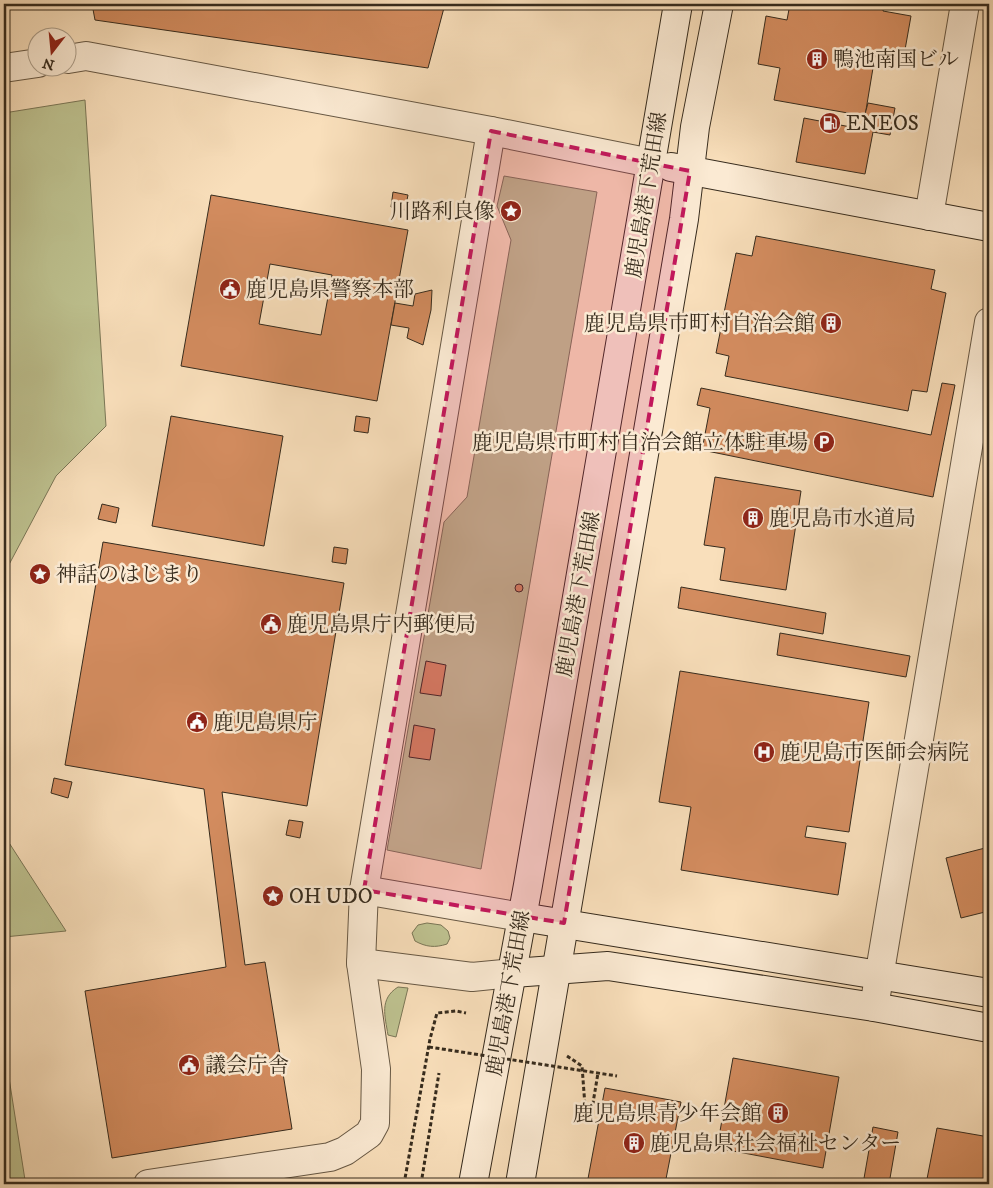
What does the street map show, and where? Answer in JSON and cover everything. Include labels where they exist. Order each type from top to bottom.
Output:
[{"type":"street","name":"鹿児島港下荒田線","points":[[473,1184],[513,973],[678,4]]},
{"type":"street","name":"鹿児島港下荒田線","points":[[520,1184],[621,593],[690,171],[695,127],[719,4]]},
{"type":"street","points":[[929,216],[965,4]]},
{"type":"street","points":[[78,57],[86,56],[491,131],[989,228]]},
{"type":"street","points":[[4,68],[28,64]]},
{"type":"street","points":[[148,1184],[330,1157],[345,1151],[369,1134],[375,1123],[376,1069],[361,963],[364,890],[491,131]]},
{"type":"street","points":[[874,1007],[989,322]]},
{"type":"street","points":[[364,890],[989,993]]},
{"type":"street","points":[[361,963],[472,977],[608,966],[874,1007],[989,1028]]},
{"type":"path","points":[[404,1184],[437,1013],[456,1011],[466,1013]]},
{"type":"path","points":[[429,1047],[618,1076]]},
{"type":"path","points":[[566,1055],[582,1066],[585,1106],[593,1103],[598,1073]]},
{"type":"path","points":[[421,1184],[439,1073]]},
{"type":"highlighted area","points":[[491,131],[690,171],[564,923],[364,890]]},
{"type":"green space","points":[[85,100],[106,426],[56,476],[4,574],[4,113]]},
{"type":"green space","points":[[504,176],[597,192],[481,869],[387,850],[444,522],[467,497],[511,240],[497,206]]},
{"type":"green space","points":[[4,835],[66,931],[4,937]]},
{"type":"green space","points":[[427,923],[441,925],[448,931],[450,938],[447,944],[431,946],[415,941],[412,933],[418,925]]},
{"type":"green space","points":[[398,987],[408,988],[396,1037],[388,1035],[385,1008],[388,997]]},
{"type":"green space","points":[[4,1046],[25,1180],[4,1182]]},
{"type":"building","points":[[92,4],[445,4],[428,68],[95,20]]},
{"type":"building","name":"鴨池南国ビル","points":[[790,4],[884,4],[883,11],[911,16],[903,61],[875,56],[865,116],[774,100],[780,68],[758,64],[766,16],[787,20]]},
{"type":"building","points":[[868,103],[895,108],[890,135],[873,132],[865,174],[796,162],[804,118],[861,129]]},
{"type":"building","points":[[393,192],[408,195],[405,210],[391,207]]},
{"type":"building","name":"鹿児島県警察本部","points":[[211,195],[408,230],[377,401],[181,366]],"holes":[[[270,264],[332,275],[321,335],[259,324]]]},
{"type":"building","name":"鹿児島県市町村自治会館","points":[[756,236],[935,270],[931,289],[946,293],[927,392],[912,390],[908,411],[725,376],[729,356],[716,353],[736,253],[752,256]]},
{"type":"building","points":[[432,290],[431,310],[423,345],[407,338],[409,328],[391,325],[395,303],[413,306],[415,294]]},
{"type":"building","name":"鹿児島県市町村自治会館立体駐車場","points":[[942,383],[955,385],[933,497],[702,450],[710,408],[697,405],[701,388],[931,435]]},
{"type":"building","points":[[171,416],[283,436],[264,546],[152,526]]},
{"type":"building","points":[[356,416],[370,418],[368,433],[354,431]]},
{"type":"building","name":"鹿児島市水道局","points":[[715,477],[801,491],[786,590],[720,580],[725,548],[704,545]]},
{"type":"building","points":[[102,504],[119,508],[116,523],[98,519]]},
{"type":"building","points":[[103,542],[344,583],[307,806],[222,792],[245,965],[265,962],[292,1129],[112,1158],[85,991],[226,967],[204,789],[65,765]]},
{"type":"building","points":[[334,547],[348,549],[346,564],[332,562]]},
{"type":"building","points":[[519,584],[523,588],[519,592],[515,588]]},
{"type":"building","points":[[681,587],[826,613],[823,634],[678,608]]},
{"type":"building","points":[[780,633],[910,656],[906,677],[777,655]]},
{"type":"building","points":[[426,661],[446,665],[441,696],[420,693]]},
{"type":"building","name":"鹿児島市医師会病院","points":[[680,671],[869,702],[849,832],[807,826],[805,837],[846,843],[838,895],[681,870],[691,807],[659,802]]},
{"type":"building","points":[[414,725],[435,729],[430,760],[409,757]]},
{"type":"building","points":[[54,778],[72,782],[68,798],[51,793]]},
{"type":"building","points":[[289,820],[303,822],[300,838],[286,835]]},
{"type":"building","points":[[989,847],[989,911],[961,918],[946,858]]},
{"type":"building","name":"鹿児島県青少年会館","points":[[733,1058],[839,1077],[823,1168],[717,1148]]},
{"type":"building","name":"鹿児島県社会福祉センター","points":[[605,1088],[681,1102],[665,1184],[587,1184]]},
{"type":"building","points":[[873,1127],[898,1132],[889,1184],[863,1184]]},
{"type":"building","points":[[937,1128],[989,1137],[989,1184],[926,1184]]},
{"type":"place","name":"鴨池南国ビル","points":[[817,59]]},
{"type":"place","name":"ENEOS","points":[[830,123]]},
{"type":"place","name":"川路利良像","points":[[511,211]]},
{"type":"place","name":"鹿児島県警察本部","points":[[230,289]]},
{"type":"place","name":"鹿児島県市町村自治会館","points":[[831,323]]},
{"type":"place","name":"鹿児島県市町村自治会館立体駐車場","points":[[824,442]]},
{"type":"place","name":"鹿児島市水道局","points":[[753,518]]},
{"type":"place","name":"神話のはじまり","points":[[40,574]]},
{"type":"place","name":"鹿児島県庁内郵便局","points":[[271,624]]},
{"type":"place","name":"鹿児島県庁","points":[[197,722]]},
{"type":"place","name":"鹿児島市医師会病院","points":[[764,752]]},
{"type":"place","name":"OH UDO","points":[[273,896]]},
{"type":"place","name":"議会庁舎","points":[[189,1065]]},
{"type":"place","name":"鹿児島県青少年会館","points":[[778,1113]]},
{"type":"place","name":"鹿児島県社会福祉センター","points":[[634,1143]]}]
